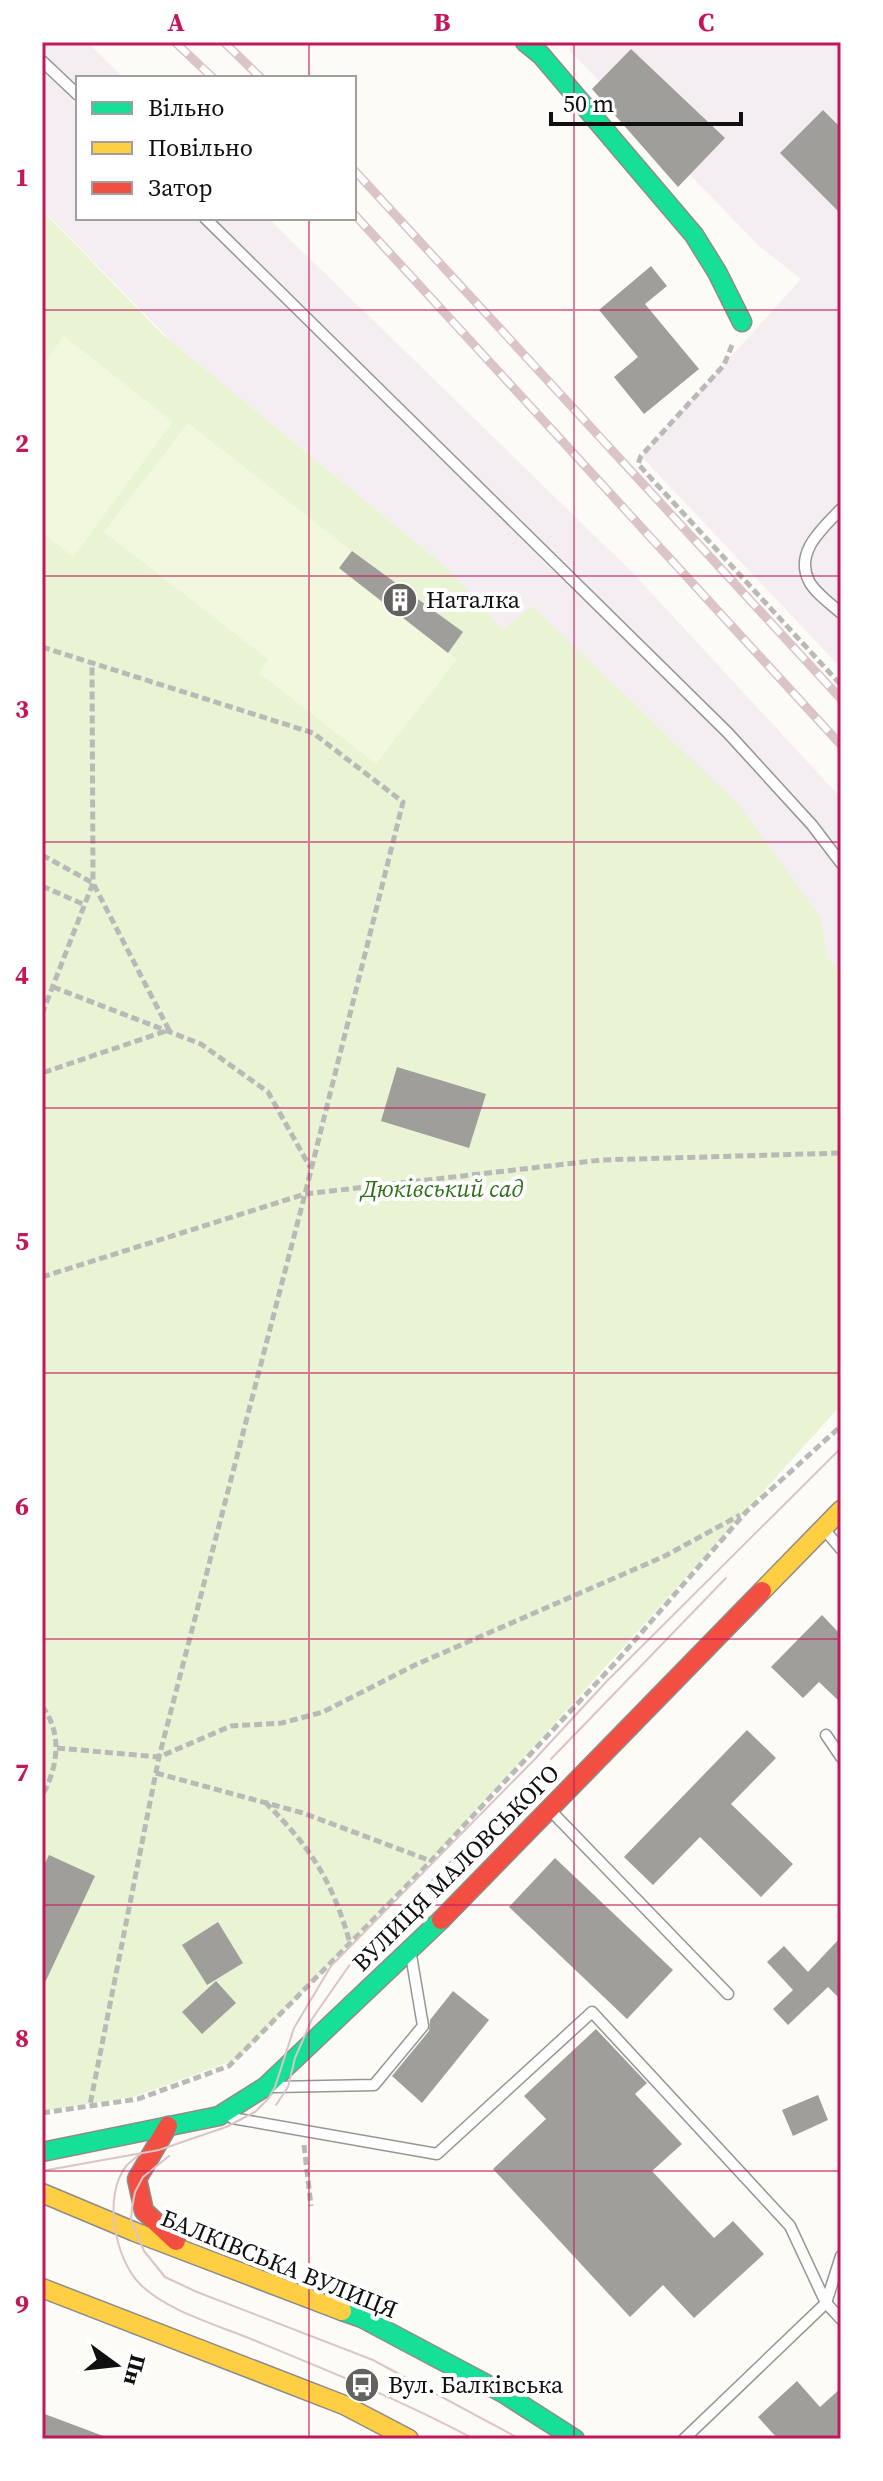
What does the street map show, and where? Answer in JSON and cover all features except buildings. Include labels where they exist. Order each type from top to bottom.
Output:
[{"type":"street","points":[[525,42],[541,55],[694,235],[742,322]]},
{"type":"street","name":"ВУЛИЦЯ МАЛОВСЬКОГО","points":[[42,2152],[219,2116],[265,2087],[411,1951],[841,1510]]},
{"type":"street","points":[[168,2126],[137,2179],[144,2211],[187,2252]]},
{"type":"street","name":"БАЛКІВСЬКА ВУЛИЦЯ","points":[[42,2193],[362,2318],[503,2393],[575,2439]]},
{"type":"street","points":[[42,2288],[344,2405],[409,2439]]},
{"type":"lane","points":[[42,61],[76,93]]},
{"type":"lane","points":[[207,220],[728,733],[812,825],[841,863]]},
{"type":"lane","points":[[841,509],[811,540],[804,566],[809,582],[841,613]]},
{"type":"lane","points":[[823,1528],[841,1549]]},
{"type":"lane","points":[[826,1735],[841,1757]]},
{"type":"lane","points":[[550,1809],[728,1994]]},
{"type":"lane","points":[[265,2087],[374,2085],[423,2026],[411,1951]]},
{"type":"lane","points":[[219,2116],[285,2125],[437,2154],[592,2012],[790,2226],[826,2303],[841,2319]]},
{"type":"lane","points":[[684,2439],[826,2303],[841,2256]]},
{"type":"path","points":[[742,322],[724,365],[641,456],[638,464],[841,685]]},
{"type":"path","points":[[42,647],[313,733],[403,802],[159,1757],[90,2105]]},
{"type":"path","points":[[42,1014],[93,883],[92,663]]},
{"type":"path","points":[[42,855],[93,883],[169,1030]]},
{"type":"path","points":[[42,886],[85,905]]},
{"type":"path","points":[[53,987],[201,1044],[268,1092],[311,1168]]},
{"type":"path","points":[[42,1073],[169,1030]]},
{"type":"path","points":[[42,1277],[305,1194],[601,1160],[841,1153]]},
{"type":"path","points":[[42,2113],[138,2099],[229,2066],[431,1861],[574,1707],[746,1512],[841,1426]]},
{"type":"path","points":[[57,1748],[159,1757],[231,1726],[282,1723],[323,1712],[415,1665],[665,1556],[746,1512]]},
{"type":"path","points":[[42,1706],[48,1715],[57,1748],[53,1775],[42,1796]]},
{"type":"path","points":[[156,1773],[265,1801],[431,1861]]},
{"type":"path","points":[[265,1801],[296,1833],[319,1864],[338,1902],[350,1943]]},
{"type":"shaded area","points":[[42,42],[87,42],[122,76],[76,76],[76,220],[270,220],[632,572],[841,798],[841,973],[827,957],[821,918],[533,606],[503,631],[447,568],[171,341],[42,209]]},
{"type":"shaded area","points":[[572,42],[841,42],[841,668],[641,456],[801,279],[760,247],[569,50]]},
{"type":"green space","name":"Дюківський сад","points":[[42,210],[161,333],[447,568],[503,630],[532,606],[740,806],[821,918],[827,957],[841,973],[841,1405],[430,1862],[238,2059],[133,2097],[42,2111]]},
{"type":"green space","points":[[64,336],[173,422],[73,557],[42,532],[42,366]]},
{"type":"green space","points":[[188,423],[352,551],[339,569],[457,659],[376,764],[259,673],[268,659],[104,532]]},
{"type":"tram line","points":[[42,2171],[159,2150],[226,2127],[255,2112],[275,2087],[294,2028],[331,1966],[535,1759],[607,1681],[841,1448]]},
{"type":"tram line","points":[[551,1759],[726,1578]]},
{"type":"tram line","points":[[276,2105],[288,2087],[295,2058],[312,2019],[353,1960],[529,1782]]},
{"type":"tram line","points":[[141,2153],[127,2165],[119,2178],[115,2193],[115,2226],[118,2243],[131,2273],[151,2294],[195,2317],[366,2387],[474,2439]]},
{"type":"tram line","points":[[169,2156],[143,2177],[135,2192],[131,2220],[144,2251],[165,2277],[373,2360],[520,2439]]},
{"type":"railway","points":[[175,42],[211,76]]},
{"type":"railway","points":[[224,42],[259,76]]},
{"type":"railway","points":[[356,172],[841,699]]},
{"type":"railway","points":[[356,216],[841,745]]},
{"type":"traffic: fast","points":[[525,42],[541,55],[694,235],[742,322]]},
{"type":"traffic: fast","points":[[42,2152],[219,2116],[265,2087],[441,1920]]},
{"type":"traffic: fast","points":[[342,2311],[362,2318],[503,2393],[575,2439]]},
{"type":"traffic: slow","points":[[762,1591],[841,1510]]},
{"type":"traffic: slow","points":[[42,2193],[342,2311]]},
{"type":"traffic: slow","points":[[42,2288],[344,2405],[409,2439]]},
{"type":"traffic: jam","points":[[441,1920],[762,1591]]},
{"type":"traffic: jam","points":[[168,2126],[137,2179],[144,2211],[176,2241]]},
{"type":"place","name":"Наталка","points":[[400,600]]},
{"type":"place","name":"Вул. Балківська","points":[[362,2385]]}]
